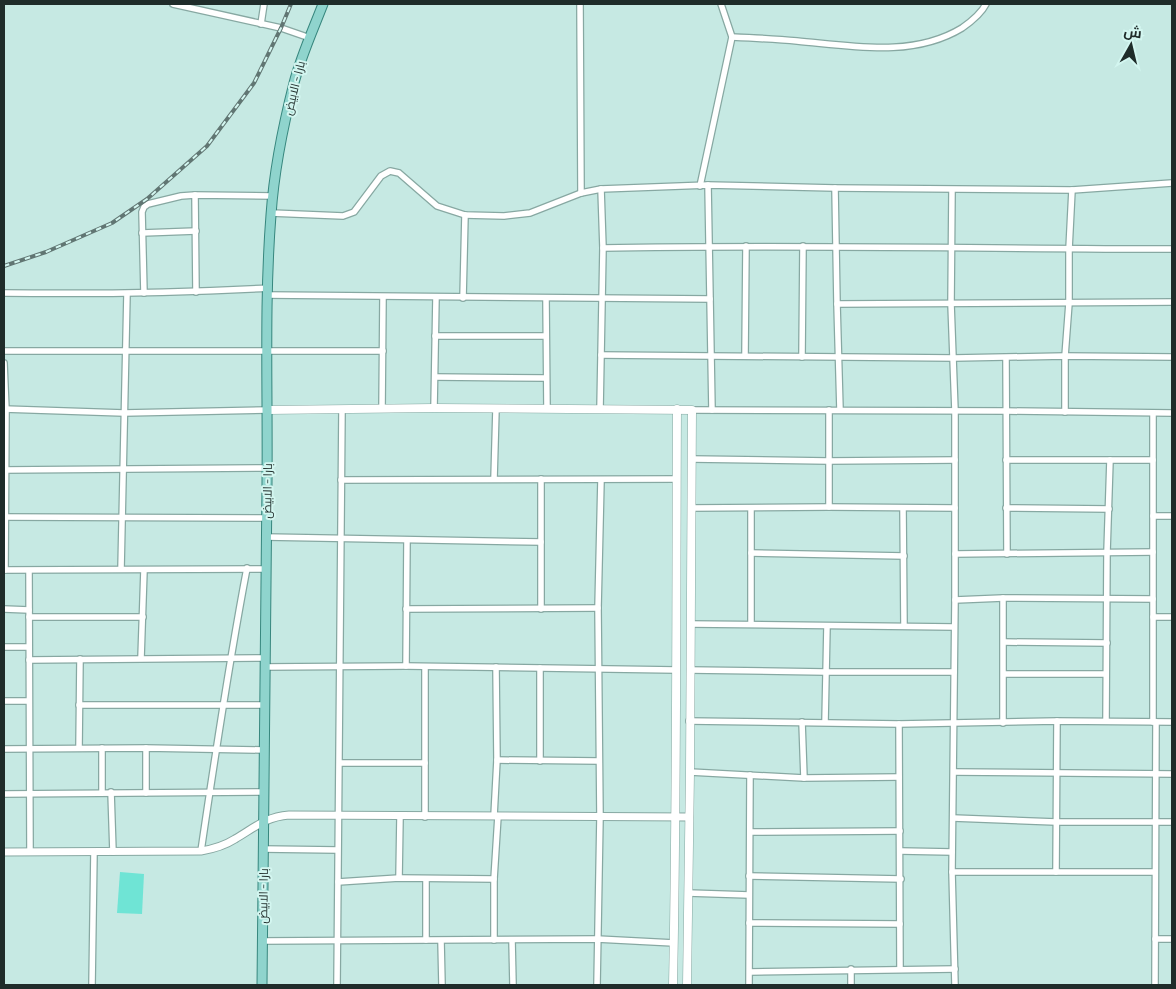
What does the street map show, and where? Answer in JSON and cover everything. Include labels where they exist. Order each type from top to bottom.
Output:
[{"type":"main road","name":"بارا - الابيض","points":[[262,985],[262,792],[268,410],[267,292],[271,213],[277,168],[294,84],[323,4]]},
{"type":"main road","points":[[268,410],[434,408],[692,410],[687,985]]},
{"type":"main road","points":[[673,985],[677,410]]},
{"type":"street","points":[[173,4],[261,24],[310,38]]},
{"type":"street","points":[[261,24],[264,4]]},
{"type":"street","points":[[580,4],[581,193]]},
{"type":"street","points":[[700,186],[732,37],[721,4]]},
{"type":"street","points":[[732,37],[872,48],[902,47],[931,42],[950,35],[971,22],[984,9],[986,4]]},
{"type":"street","points":[[271,213],[348,215],[354,212],[362,203],[381,176],[390,172],[399,173],[437,206],[464,215],[504,216],[530,214],[581,193],[601,189],[708,185],[952,190],[1072,190],[1172,184]]},
{"type":"street","points":[[708,185],[712,410]]},
{"type":"street","points":[[836,188],[840,410]]},
{"type":"street","points":[[600,409],[603,299],[601,189]]},
{"type":"street","points":[[952,190],[956,600],[954,627],[952,872],[955,985]]},
{"type":"street","points":[[1065,412],[1069,303],[1068,249],[1072,190]]},
{"type":"street","points":[[195,194],[196,292]]},
{"type":"street","points":[[144,293],[142,212],[148,204],[195,194],[274,196]]},
{"type":"street","points":[[463,298],[464,215]]},
{"type":"street","points":[[142,233],[196,231]]},
{"type":"street","points":[[746,246],[746,356]]},
{"type":"street","points":[[802,246],[802,357]]},
{"type":"street","points":[[603,248],[836,246],[1172,249]]},
{"type":"street","points":[[4,293],[267,292],[383,297],[710,299]]},
{"type":"street","points":[[121,569],[127,294]]},
{"type":"street","points":[[382,409],[383,297]]},
{"type":"street","points":[[434,408],[436,297]]},
{"type":"street","points":[[546,299],[545,378],[547,409]]},
{"type":"street","points":[[837,304],[1172,302]]},
{"type":"street","points":[[435,336],[546,336]]},
{"type":"street","points":[[4,350],[383,351]]},
{"type":"street","points":[[601,355],[954,358],[1172,357]]},
{"type":"street","points":[[1006,358],[1007,554]]},
{"type":"street","points":[[4,363],[4,570],[265,569]]},
{"type":"street","points":[[435,377],[545,378]]},
{"type":"street","points":[[337,985],[342,409]]},
{"type":"street","points":[[494,479],[496,409]]},
{"type":"street","points":[[5,410],[124,413],[268,410]]},
{"type":"street","points":[[692,410],[955,410],[1172,413]]},
{"type":"street","points":[[829,507],[830,410]]},
{"type":"street","points":[[1153,413],[1153,617],[1156,774],[1155,985]]},
{"type":"street","points":[[692,459],[828,462],[955,460]]},
{"type":"street","points":[[1006,460],[1153,460]]},
{"type":"street","points":[[1106,721],[1107,552],[1110,460]]},
{"type":"street","points":[[4,470],[267,468]]},
{"type":"street","points":[[341,480],[677,479]]},
{"type":"street","points":[[541,480],[542,608]]},
{"type":"street","points":[[597,985],[600,817],[598,608],[601,480]]},
{"type":"street","points":[[691,508],[955,508]]},
{"type":"street","points":[[751,508],[751,624]]},
{"type":"street","points":[[903,508],[904,626]]},
{"type":"street","points":[[1006,508],[1109,509]]},
{"type":"street","points":[[1153,516],[1172,516]]},
{"type":"street","points":[[4,517],[266,518]]},
{"type":"street","points":[[266,536],[541,542]]},
{"type":"street","points":[[406,666],[407,540]]},
{"type":"street","points":[[955,554],[1153,552]]},
{"type":"street","points":[[750,554],[904,556]]},
{"type":"street","points":[[201,851],[230,658],[246,568]]},
{"type":"street","points":[[141,658],[144,570]]},
{"type":"street","points":[[29,571],[30,852]]},
{"type":"street","points":[[956,600],[1003,598],[1153,599]]},
{"type":"street","points":[[1003,598],[1003,723]]},
{"type":"street","points":[[406,609],[598,608]]},
{"type":"street","points":[[4,609],[29,610]]},
{"type":"street","points":[[29,617],[143,617]]},
{"type":"street","points":[[1153,617],[1172,617]]},
{"type":"street","points":[[691,624],[954,627]]},
{"type":"street","points":[[825,722],[827,626]]},
{"type":"street","points":[[1004,642],[1107,642]]},
{"type":"street","points":[[4,647],[29,647]]},
{"type":"street","points":[[29,660],[230,658],[264,662],[339,666],[676,670]]},
{"type":"street","points":[[79,748],[80,659]]},
{"type":"street","points":[[425,667],[425,817]]},
{"type":"street","points":[[494,940],[497,760],[496,668]]},
{"type":"street","points":[[540,668],[540,761]]},
{"type":"street","points":[[690,670],[954,672]]},
{"type":"street","points":[[1004,674],[1106,674]]},
{"type":"street","points":[[4,701],[29,702]]},
{"type":"street","points":[[79,705],[264,705]]},
{"type":"street","points":[[689,721],[899,724],[1057,721],[1172,722]]},
{"type":"street","points":[[1056,872],[1057,721]]},
{"type":"street","points":[[802,722],[804,778]]},
{"type":"street","points":[[899,724],[900,969]]},
{"type":"street","points":[[102,748],[102,792]]},
{"type":"street","points":[[146,748],[146,793]]},
{"type":"street","points":[[4,749],[217,748],[263,750]]},
{"type":"street","points":[[497,760],[599,761]]},
{"type":"street","points":[[340,763],[425,763]]},
{"type":"street","points":[[690,772],[804,778],[899,777]]},
{"type":"street","points":[[954,772],[1172,774]]},
{"type":"street","points":[[750,775],[750,985]]},
{"type":"street","points":[[111,792],[113,852]]},
{"type":"street","points":[[4,794],[262,792]]},
{"type":"street","points":[[4,852],[201,851],[216,848],[233,840],[262,821],[275,816],[689,817]]},
{"type":"street","points":[[399,878],[400,817]]},
{"type":"street","points":[[953,818],[1056,822],[1172,822]]},
{"type":"street","points":[[750,832],[900,831]]},
{"type":"street","points":[[263,849],[337,850]]},
{"type":"street","points":[[900,851],[952,852]]},
{"type":"street","points":[[92,985],[94,852]]},
{"type":"street","points":[[952,872],[1155,872]]},
{"type":"street","points":[[749,876],[901,879]]},
{"type":"street","points":[[338,882],[399,878],[494,880]]},
{"type":"street","points":[[426,879],[426,940]]},
{"type":"street","points":[[688,893],[749,895]]},
{"type":"street","points":[[750,923],[900,924]]},
{"type":"street","points":[[262,941],[597,939],[674,943]]},
{"type":"street","points":[[1155,939],[1172,939]]},
{"type":"street","points":[[512,940],[513,985]]},
{"type":"street","points":[[442,941],[442,985]]},
{"type":"street","points":[[750,972],[955,968]]},
{"type":"street","points":[[851,969],[852,985]]},
{"type":"green space","points":[[120,872],[144,874],[142,914],[117,913]]},
{"type":"railway","points":[[4,266],[46,252],[112,223],[147,199],[207,146],[254,83],[291,4]]}]
